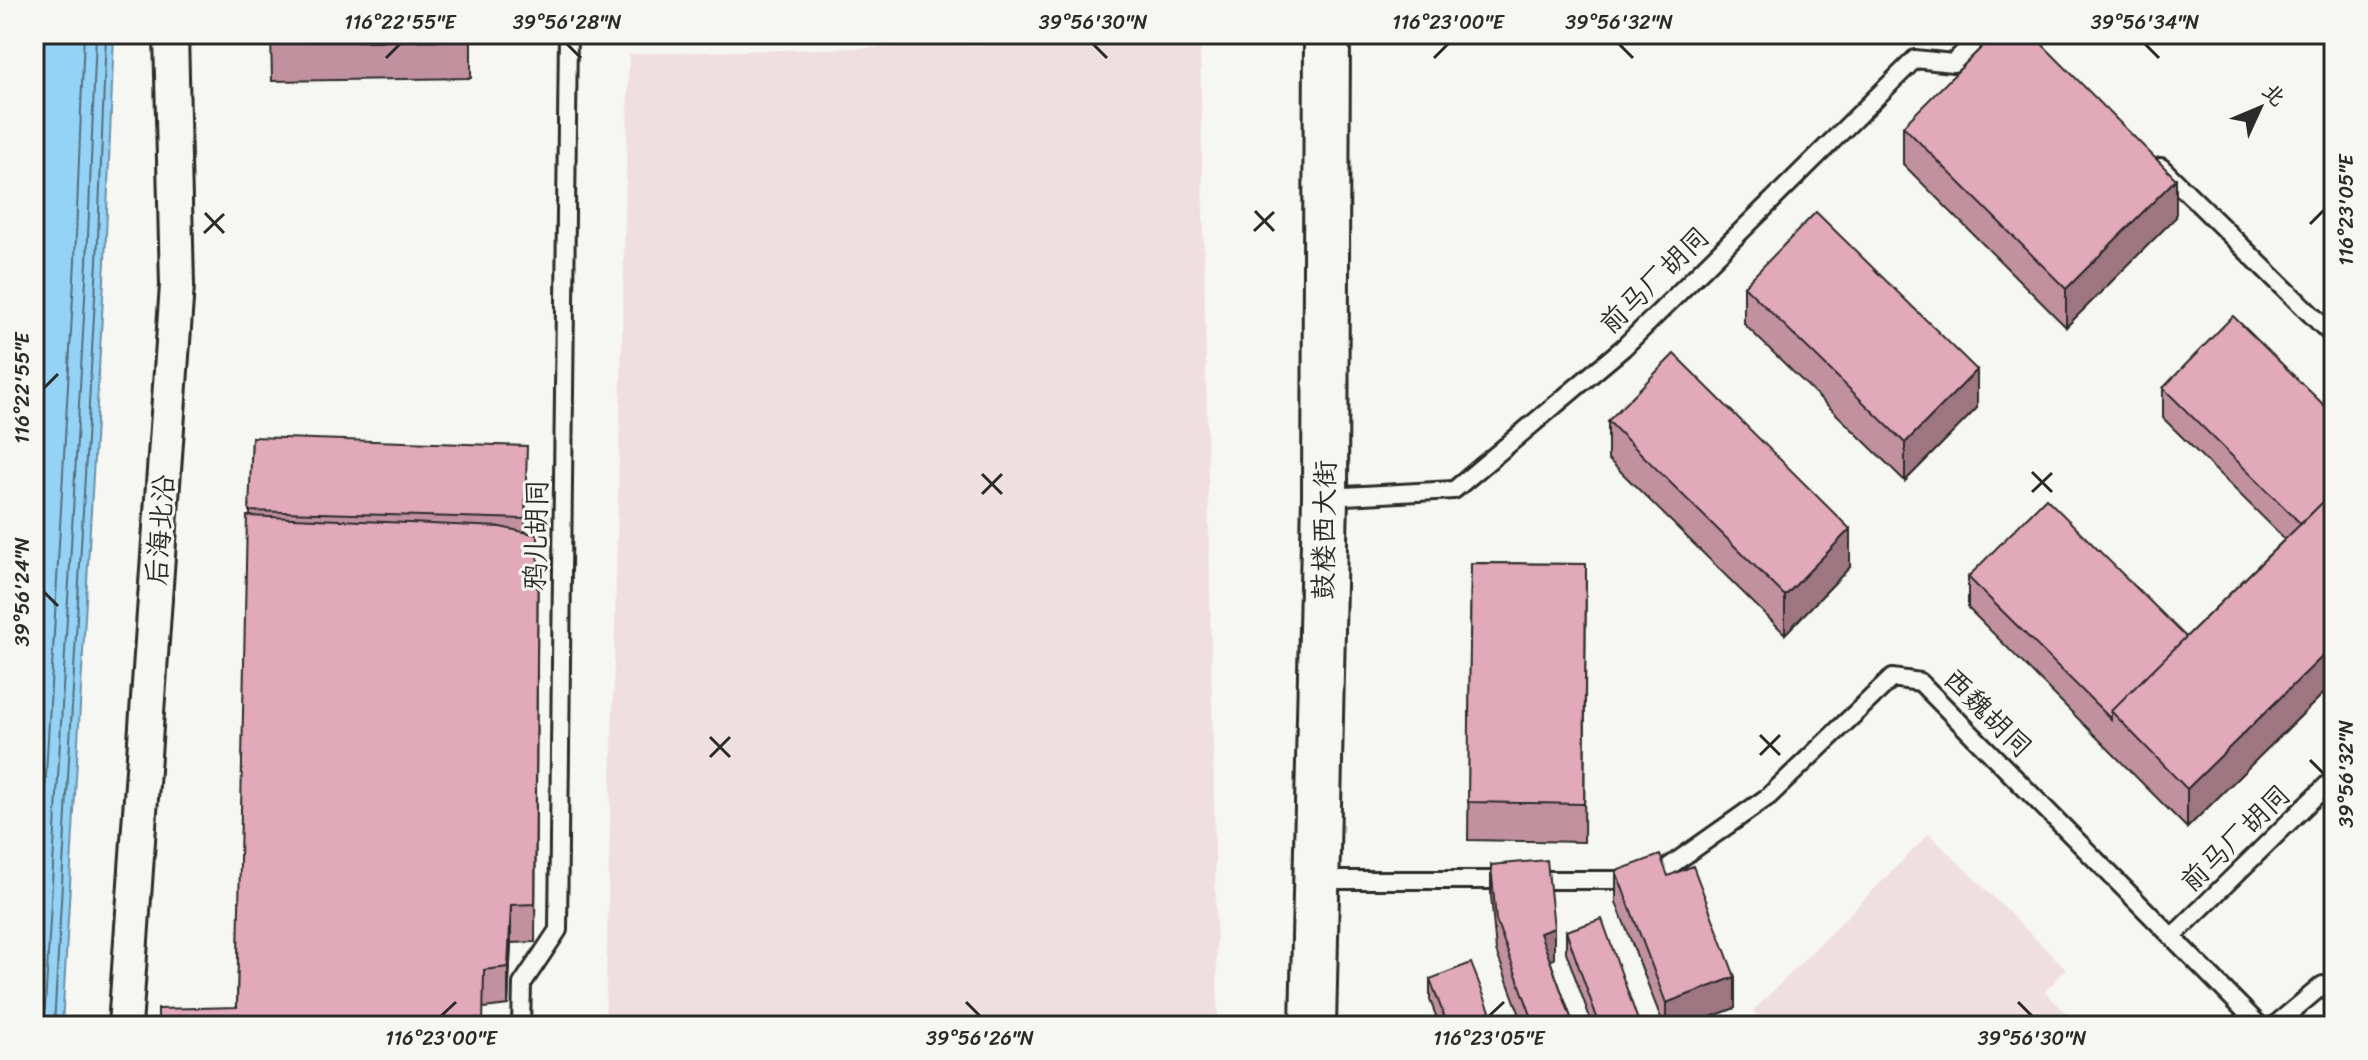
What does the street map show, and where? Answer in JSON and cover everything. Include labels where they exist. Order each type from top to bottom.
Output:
[{"type":"main road","name":"鼓楼西大街","points":[[1313,1026],[1325,497],[1327,34]]},
{"type":"street","name":"后海北沿","points":[[125,1026],[177,285],[171,34]]},
{"type":"lane","name":"鸦儿胡同","points":[[521,1026],[522,984],[558,930],[568,34]]},
{"type":"lane","name":"前马厂胡同","points":[[1325,497],[1454,490],[1623,348],[1915,59],[1953,63],[1982,34]]},
{"type":"lane","points":[[2147,153],[2334,337]]},
{"type":"lane","name":"西魏胡同","points":[[1315,880],[1650,880],[1769,796],[1892,678],[1920,682],[2260,1026]]},
{"type":"lane","name":"前马厂胡同","points":[[2173,936],[2334,778]]},
{"type":"lane","points":[[2274,1026],[2323,985],[2334,994]]},
{"type":"shaded area","points":[[1200,39],[1218,1026],[605,1026],[629,54]]},
{"type":"shaded area","points":[[1929,834],[2066,969],[2045,992],[2079,1026],[1769,1026],[1753,1011]]},
{"type":"water","points":[[34,34],[114,34],[105,262],[62,1026],[34,1026]]},
{"type":"building","points":[[272,34],[471,34],[471,40],[272,42]]},
{"type":"building","points":[[1995,34],[2032,34],[2176,179],[2066,289],[1903,126]]},
{"type":"building","points":[[1816,212],[1977,370],[1905,443],[1744,286]]},
{"type":"building","points":[[2233,316],[2334,415],[2334,491],[2301,524],[2163,388]]},
{"type":"building","points":[[1674,354],[1850,529],[1785,596],[1608,421]]},
{"type":"building","points":[[252,437],[527,446],[525,519],[249,511]]},
{"type":"building","points":[[2334,491],[2334,645],[2187,789],[2111,711]]},
{"type":"building","points":[[2046,498],[2186,637],[2111,711],[2111,719],[1968,577]]},
{"type":"building","points":[[247,516],[500,527],[538,535],[535,904],[511,905],[508,967],[484,970],[483,1026],[158,1026],[158,1009],[237,1007]]},
{"type":"building","points":[[1471,563],[1586,564],[1584,804],[1468,802]]},
{"type":"building","points":[[1660,855],[1668,876],[1693,866],[1735,977],[1666,1003],[1616,871]]},
{"type":"building","points":[[1547,860],[1554,928],[1540,933],[1574,1026],[1535,1026],[1496,920],[1491,865]]},
{"type":"building","points":[[1602,919],[1640,1026],[1600,1026],[1566,931]]},
{"type":"building","points":[[1471,963],[1496,1026],[1448,1026],[1430,979]]}]
